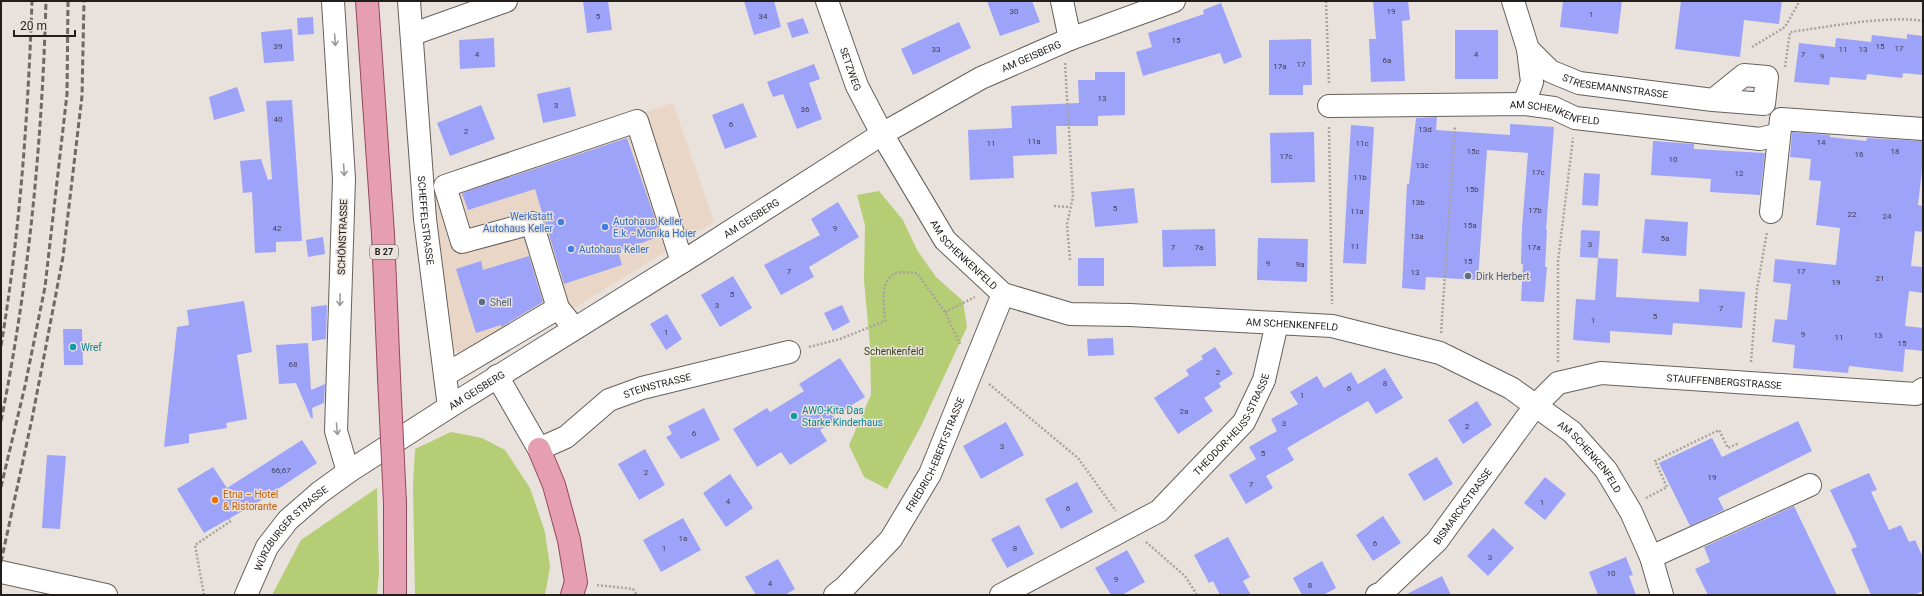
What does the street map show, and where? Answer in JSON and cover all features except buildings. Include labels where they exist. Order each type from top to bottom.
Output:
[{"type":"main road","name":"B 27","points":[[367,1],[383,234],[390,377],[395,503],[395,595]]},
{"type":"main road","points":[[538,449],[554,485],[562,511],[569,540],[574,589]]},
{"type":"street","name":"SCHÖNSTRASSE","points":[[333,1],[344,179],[336,431],[348,472]]},
{"type":"street","name":"SCHEFFELSTRASSE","points":[[409,1],[413,34],[425,218],[449,406]]},
{"type":"street","points":[[413,34],[506,1]]},
{"type":"street","name":"SETZWEG","points":[[828,1],[857,86],[882,134]]},
{"type":"street","points":[[1062,1],[1067,40]]},
{"type":"street","name":"AM GEISBERG","points":[[348,472],[449,406],[682,262],[882,134],[981,78],[1067,40],[1174,1]]},
{"type":"street","points":[[1513,1],[1528,50],[1532,82],[1524,104]]},
{"type":"street","name":"STRESEMANNSTRASSE","points":[[1528,50],[1550,70],[1579,83],[1713,100],[1764,104],[1769,137]]},
{"type":"street","name":"AM SCHENKENFELD","points":[[1329,106],[1524,104],[1554,108],[1575,118],[1769,137]]},
{"type":"street","points":[[1770,212],[1769,137],[1781,119],[1923,129]]},
{"type":"street","points":[[574,328],[558,308],[532,223],[462,242],[445,186],[637,121],[682,262]]},
{"type":"street","name":"AM SCHENKENFELD","points":[[882,134],[945,240],[999,290],[1070,314],[1130,315],[1332,326],[1440,353],[1511,388],[1572,432],[1606,470],[1631,512],[1651,557],[1662,595]]},
{"type":"street","name":"FRIEDRICH-EBERT-STRASSE","points":[[835,595],[846,587],[891,539],[930,474],[972,370],[999,290]]},
{"type":"street","points":[[445,375],[558,308]]},
{"type":"street","name":"THEODOR-HEUSS-STRASSE","points":[[1002,595],[1159,511],[1244,422],[1264,380],[1276,323]]},
{"type":"street","name":"STEINSTRASSE","points":[[538,449],[566,437],[610,400],[642,388],[789,352]]},
{"type":"street","name":"STAUFFENBERGSTRASSE","points":[[1558,383],[1601,373],[1916,394],[1923,389]]},
{"type":"street","points":[[497,376],[538,449]]},
{"type":"street","points":[[1535,406],[1558,383]]},
{"type":"street","name":"BISMARCKSTRASSE","points":[[1377,595],[1437,541],[1535,406]]},
{"type":"street","name":"WÜRZBURGER STRASSE","points":[[246,595],[267,547],[288,520],[348,472]]},
{"type":"street","points":[[1651,557],[1810,485]]},
{"type":"street","points":[[1,572],[106,595]]},
{"type":"path","points":[[1326,1],[1328,73]]},
{"type":"path","points":[[1752,48],[1785,27],[1799,2]]},
{"type":"path","points":[[1785,70],[1790,32],[1878,21],[1912,19],[1923,21]]},
{"type":"path","points":[[1067,40],[1072,198],[1069,207],[1068,224],[1070,260]]},
{"type":"path","points":[[1440,353],[1455,128]]},
{"type":"path","points":[[1558,383],[1558,261],[1573,133]]},
{"type":"path","points":[[1328,151],[1332,235],[1332,302]]},
{"type":"path","points":[[1054,206],[1069,207]]},
{"type":"path","points":[[1752,356],[1755,310],[1766,235]]},
{"type":"path","points":[[789,352],[840,339],[885,321],[884,288],[893,275],[901,272],[917,273],[945,312],[972,370],[1078,458],[1121,517]]},
{"type":"path","points":[[945,312],[999,290]]},
{"type":"path","points":[[1650,496],[1667,487],[1655,461],[1719,430],[1728,448],[1739,442]]},
{"type":"path","points":[[204,595],[195,545],[231,521],[229,518]]},
{"type":"path","points":[[1156,550],[1185,576],[1196,595]]},
{"type":"path","points":[[574,589],[633,589],[637,595]]},
{"type":"shaded area","points":[[673,103],[714,222],[477,368],[453,349],[426,184]]},
{"type":"green space","name":"Schenkenfeld","points":[[879,191],[903,220],[917,250],[936,277],[963,301],[967,327],[921,426],[887,489],[864,477],[849,445],[871,395],[870,345],[864,280],[865,225],[857,195]]},
{"type":"green space","points":[[451,432],[482,438],[505,450],[530,488],[545,532],[550,567],[545,595],[415,595],[413,485],[415,449]]},
{"type":"green space","points":[[377,488],[379,574],[377,595],[272,595],[301,540]]},
{"type":"railway","points":[[1,346],[8,303],[22,174],[32,1]]},
{"type":"railway","points":[[1,421],[19,317],[32,212],[41,107],[46,1]]},
{"type":"railway","points":[[1,487],[25,386],[45,287],[67,94],[68,1]]},
{"type":"railway","points":[[1,562],[32,419],[63,257],[82,96],[84,1]]},
{"type":"place","name":"Werkstatt Autohaus Keller","points":[[561,222]]},
{"type":"place","name":"Autohaus Keller E.k. - Monika Hoier","points":[[605,227]]},
{"type":"place","name":"Autohaus Keller","points":[[571,249]]},
{"type":"place","name":"Dirk Herbert","points":[[1468,276]]},
{"type":"place","name":"Shell","points":[[482,302]]},
{"type":"place","name":"Wref","points":[[73,347]]},
{"type":"place","name":"AWO-Kita Das Starke Kinderhaus","points":[[794,416]]},
{"type":"place","name":"Etna – Hotel & Ristorante","points":[[215,500]]}]
